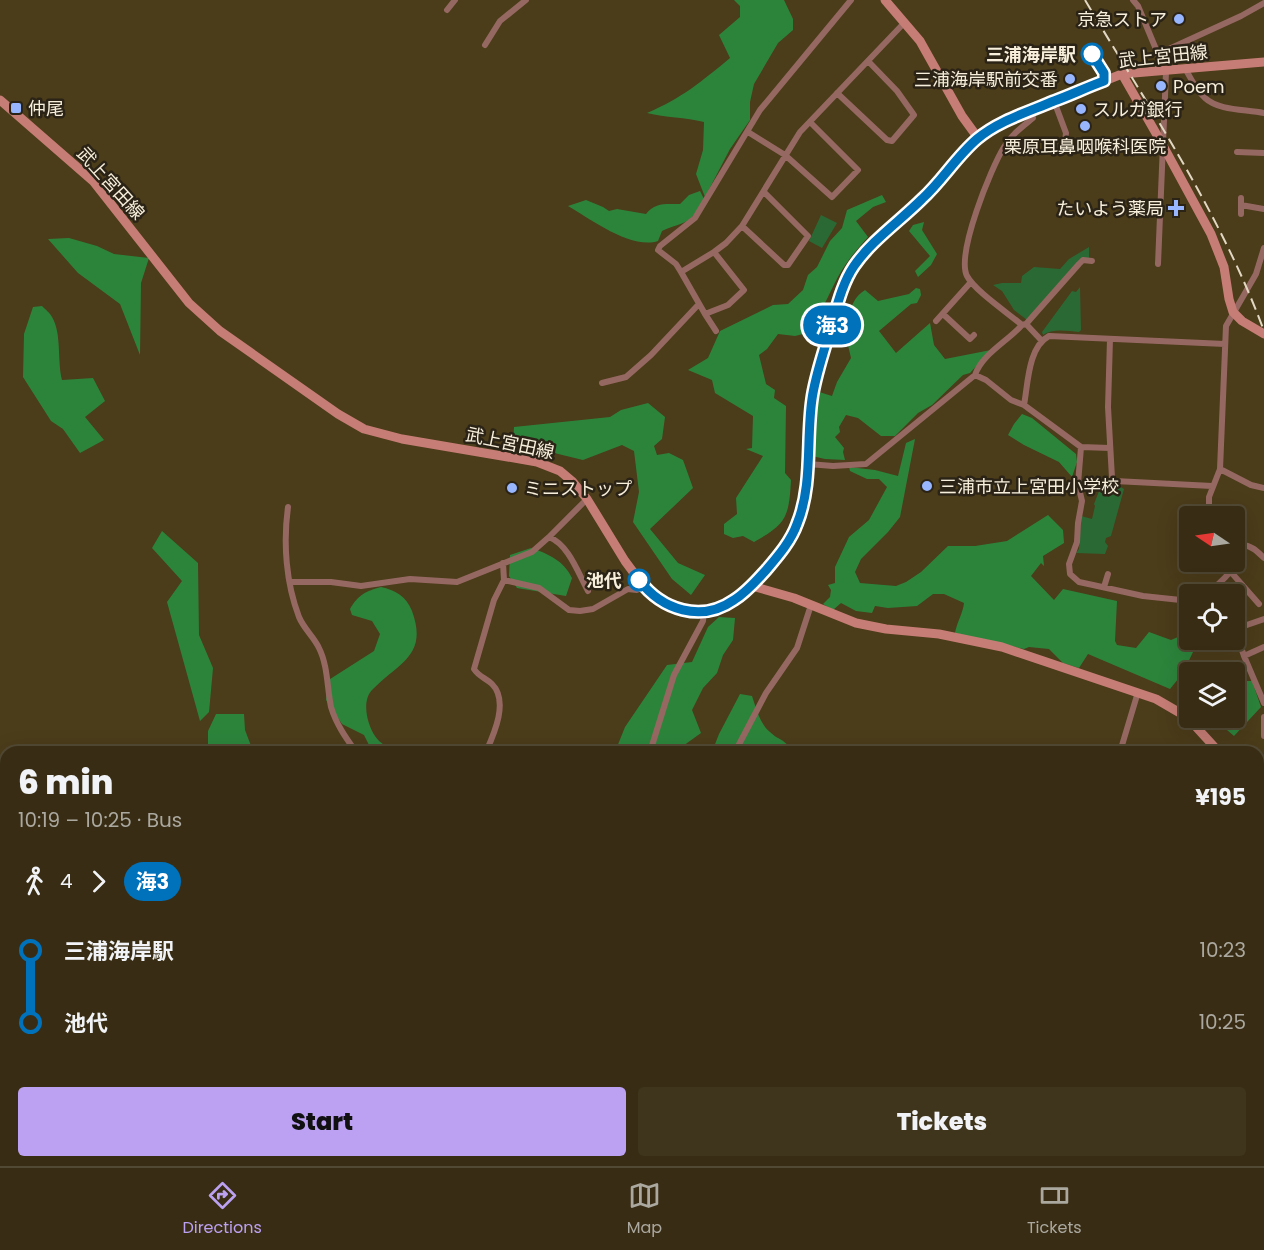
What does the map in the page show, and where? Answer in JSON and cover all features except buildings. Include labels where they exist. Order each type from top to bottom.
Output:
[{"type":"main road","points":[[885,0],[905,22],[932,60],[962,116],[978,138]]},
{"type":"main road","name":"武上宮田線","points":[[2,106],[93,181],[189,303],[220,332],[338,414],[364,429],[402,439],[545,464],[567,476],[587,499],[625,561],[644,586],[658,599],[674,608],[690,612],[704,612],[728,604],[752,586],[782,550],[795,530],[802,508],[808,464],[812,399],[843,288],[854,266],[870,248],[925,198],[954,162],[978,138],[1031,110],[1122,74],[1264,62]]},
{"type":"main road","points":[[1122,74],[1215,243],[1224,267],[1233,312],[1242,321],[1264,333]]},
{"type":"main road","points":[[752,586],[811,605],[856,623],[886,629],[939,634],[1015,651],[1138,692],[1162,701],[1187,717],[1214,746]]},
{"type":"street","points":[[447,10],[456,0]]},
{"type":"street","points":[[485,45],[500,21],[526,0]]},
{"type":"street","points":[[716,331],[698,305],[676,264],[658,250],[695,218],[760,110],[851,0]]},
{"type":"street","points":[[1133,0],[1138,6],[1158,54],[1162,72],[1164,147],[1158,264]]},
{"type":"street","points":[[1158,54],[1264,3]]},
{"type":"street","points":[[681,272],[726,243],[742,226],[795,140],[905,22]]},
{"type":"street","points":[[837,93],[887,141],[892,141],[914,115],[897,91],[868,61]]},
{"type":"street","points":[[1186,70],[1200,93],[1210,101],[1223,107],[1264,113]]},
{"type":"street","points":[[1054,101],[1066,133],[1065,141]]},
{"type":"street","points":[[1031,110],[1033,118],[1020,127],[1004,148],[980,198],[965,255],[965,270],[972,282],[1042,341]]},
{"type":"street","points":[[748,132],[785,155],[832,197],[858,172],[857,168],[810,122]]},
{"type":"street","points":[[1237,152],[1264,153]]},
{"type":"street","points":[[742,226],[784,265],[788,265],[800,250],[808,236],[764,192]]},
{"type":"street","points":[[1240,214],[1241,198]]},
{"type":"street","points":[[1241,205],[1264,208]]},
{"type":"street","points":[[1210,506],[1212,486],[1220,469],[1226,326],[1256,274],[1264,248]]},
{"type":"street","points":[[705,314],[728,305],[744,290],[714,252]]},
{"type":"street","points":[[808,464],[833,466],[866,464],[975,375],[988,356],[1024,325],[1079,264],[1083,261],[1092,261]]},
{"type":"street","points":[[936,321],[972,282]]},
{"type":"street","points":[[602,383],[626,377],[651,355],[698,305]]},
{"type":"street","points":[[943,314],[962,336],[970,339],[974,335]]},
{"type":"street","points":[[1024,405],[1034,352],[1049,336],[1225,344]]},
{"type":"street","points":[[1110,339],[1108,407],[1112,478],[1115,481],[1212,486]]},
{"type":"street","points":[[975,375],[986,380],[1011,400],[1024,405],[1081,447],[1110,448]]},
{"type":"street","points":[[1081,447],[1078,484],[1082,501],[1077,542],[1069,564],[1070,574],[1079,582],[1179,600]]},
{"type":"street","points":[[1220,469],[1251,485],[1264,488]]},
{"type":"street","points":[[290,582],[331,582],[361,586],[410,579],[457,582],[532,552],[587,499]]},
{"type":"street","points":[[288,507],[285,541],[290,582],[299,618],[320,648],[332,708],[341,731],[352,746]]},
{"type":"street","points":[[549,537],[556,540],[567,553],[588,591]]},
{"type":"street","points":[[1245,545],[1253,548],[1264,558]]},
{"type":"street","points":[[488,746],[500,712],[499,695],[493,685],[478,675],[474,669],[494,600],[504,580],[503,564]]},
{"type":"street","points":[[1218,584],[1230,572],[1259,604]]},
{"type":"street","points":[[1104,587],[1108,574]]},
{"type":"street","points":[[504,580],[539,588],[569,610],[580,611],[593,609],[628,589],[637,590],[644,586]]},
{"type":"street","points":[[738,746],[766,693],[797,648],[811,605]]},
{"type":"street","points":[[652,746],[674,675],[703,621],[704,612]]},
{"type":"street","points":[[1245,625],[1264,619]]},
{"type":"street","points":[[1244,656],[1264,647]]},
{"type":"street","points":[[1242,650],[1264,704]]},
{"type":"street","points":[[1122,746],[1138,692]]},
{"type":"street","points":[[1264,717],[1264,736]]},
{"type":"green space","points":[[734,0],[784,0],[793,19],[793,30],[778,43],[754,84],[750,102],[750,120],[730,149],[705,197],[696,174],[703,150],[704,122],[647,113],[691,89],[730,58],[719,35],[740,17],[740,6]]},
{"type":"green space","points":[[700,191],[704,199],[691,218],[662,231],[658,241],[648,243],[612,232],[568,206],[586,200],[609,211],[617,209],[646,214],[653,207],[680,204],[689,195]]},
{"type":"green space","points":[[882,195],[886,202],[873,207],[856,221],[868,237],[842,270],[807,333],[795,336],[778,334],[767,349],[759,355],[766,384],[775,390],[774,398],[786,406],[785,473],[791,480],[787,512],[773,530],[754,542],[743,536],[733,538],[724,534],[724,524],[737,514],[736,498],[763,456],[746,449],[752,448],[753,416],[715,393],[712,380],[688,370],[708,358],[720,331],[773,305],[788,304],[803,290],[808,275],[817,267],[830,241],[842,228],[847,210]]},
{"type":"green space","points":[[821,215],[837,223],[822,248],[809,241]]},
{"type":"green space","points":[[924,222],[922,230],[937,254],[931,265],[918,277],[915,271],[930,256],[909,231],[913,225]]},
{"type":"green space","points":[[69,238],[97,246],[114,254],[149,258],[141,283],[140,355],[120,304],[78,273],[48,239]]},
{"type":"green space","points":[[1089,247],[1089,258],[1080,260],[1027,320],[1014,310],[1002,291],[993,285],[1021,283],[1022,276],[1034,267],[1060,269],[1069,259]]},
{"type":"green space","points":[[1080,287],[1081,330],[1079,332],[1056,331],[1043,335],[1042,332],[1072,291],[1076,292]]},
{"type":"green space","points":[[916,288],[920,289],[921,295],[917,303],[911,304],[879,331],[896,353],[930,323],[934,345],[945,359],[991,350],[970,373],[963,375],[895,436],[881,436],[858,418],[846,415],[839,427],[840,432],[835,437],[844,448],[845,460],[812,456],[816,391],[832,396],[851,358],[847,341],[849,331],[841,321],[848,317],[856,298],[865,290],[878,301],[909,294]]},
{"type":"green space","points":[[42,306],[51,316],[57,331],[62,380],[93,378],[105,401],[85,417],[104,440],[80,453],[63,429],[51,421],[23,377],[24,334],[33,307]]},
{"type":"green space","points":[[648,403],[665,417],[662,439],[654,446],[657,455],[669,453],[683,460],[693,488],[650,529],[678,563],[705,575],[691,595],[672,579],[633,522],[639,492],[634,451],[622,445],[583,460],[513,443],[514,427],[610,417],[621,410]]},
{"type":"green space","points":[[1022,414],[1032,418],[1076,454],[1077,462],[1072,477],[1059,462],[1008,435]]},
{"type":"green space","points":[[915,439],[900,517],[861,559],[855,572],[860,583],[896,586],[921,572],[948,546],[975,546],[1007,541],[1048,515],[1063,530],[1064,543],[1043,556],[1044,566],[1041,563],[1031,576],[1054,600],[1063,589],[1117,601],[1115,641],[1117,645],[1136,648],[1149,632],[1171,640],[1178,637],[1179,650],[1193,652],[1188,662],[1179,662],[1179,678],[1170,689],[1088,654],[1079,668],[1063,663],[1049,649],[1029,647],[1024,649],[955,633],[964,603],[944,594],[933,594],[917,606],[888,608],[875,606],[872,613],[856,611],[841,603],[833,610],[823,604],[830,597],[831,590],[828,585],[835,583],[835,567],[849,537],[869,520],[887,487],[879,479],[867,479],[850,471],[849,467],[898,476],[906,443]]},
{"type":"green space","points":[[1103,481],[1114,489],[1118,489],[1119,486],[1124,489],[1111,536],[1106,538],[1105,542],[1108,546],[1105,554],[1076,553],[1079,549],[1081,516],[1092,519],[1094,504]]},
{"type":"green space","points":[[162,531],[198,563],[199,635],[213,668],[209,712],[200,721],[167,602],[182,581],[152,548]]},
{"type":"green space","points":[[531,548],[555,559],[569,572],[572,578],[566,596],[517,588],[509,576],[510,555]]},
{"type":"green space","points":[[381,587],[391,590],[407,601],[416,626],[414,648],[409,656],[373,689],[367,699],[366,712],[372,731],[386,746],[370,746],[364,735],[342,724],[326,700],[327,681],[374,651],[380,634],[372,621],[352,615],[350,609],[356,600],[371,590]]},
{"type":"green space","points":[[719,617],[735,618],[733,640],[723,655],[717,673],[703,688],[692,710],[701,733],[683,746],[617,746],[625,727],[667,665],[692,662],[708,627]]},
{"type":"green space","points":[[1252,681],[1261,707],[1245,724],[1245,682]]},
{"type":"green space","points":[[740,694],[752,696],[764,725],[787,746],[714,746]]},
{"type":"green space","points":[[216,714],[244,714],[245,730],[251,746],[208,746],[208,731]]},
{"type":"green space","points":[[1223,728],[1241,728],[1234,736]]},
{"type":"railway","points":[[1085,0],[1205,202],[1246,287],[1264,331]]},
{"type":"bus line","name":"海3","points":[[639,580],[648,591],[668,606],[690,612],[704,612],[720,608],[752,586],[782,550],[798,523],[808,464],[812,399],[843,288],[854,266],[870,248],[925,198],[954,162],[978,138],[1031,110],[1104,81],[1104,73],[1092,54]]},
{"type":"place","name":"京急ストア","points":[[1179,19]]},
{"type":"place","name":"三浦海岸駅","points":[[1092,54]]},
{"type":"place","name":"三浦海岸駅前交番","points":[[1070,79]]},
{"type":"place","name":"Poem","points":[[1161,86]]},
{"type":"place","name":"仲尾","points":[[16,108]]},
{"type":"place","name":"スルガ銀行","points":[[1081,109]]},
{"type":"place","name":"栗原耳鼻咽喉科医院","points":[[1085,126]]},
{"type":"place","name":"たいよう薬局","points":[[1176,208]]},
{"type":"place","name":"三浦市立上宮田小学校","points":[[927,486]]},
{"type":"place","name":"ミニストップ","points":[[512,488]]},
{"type":"place","name":"池代","points":[[639,580]]}]
